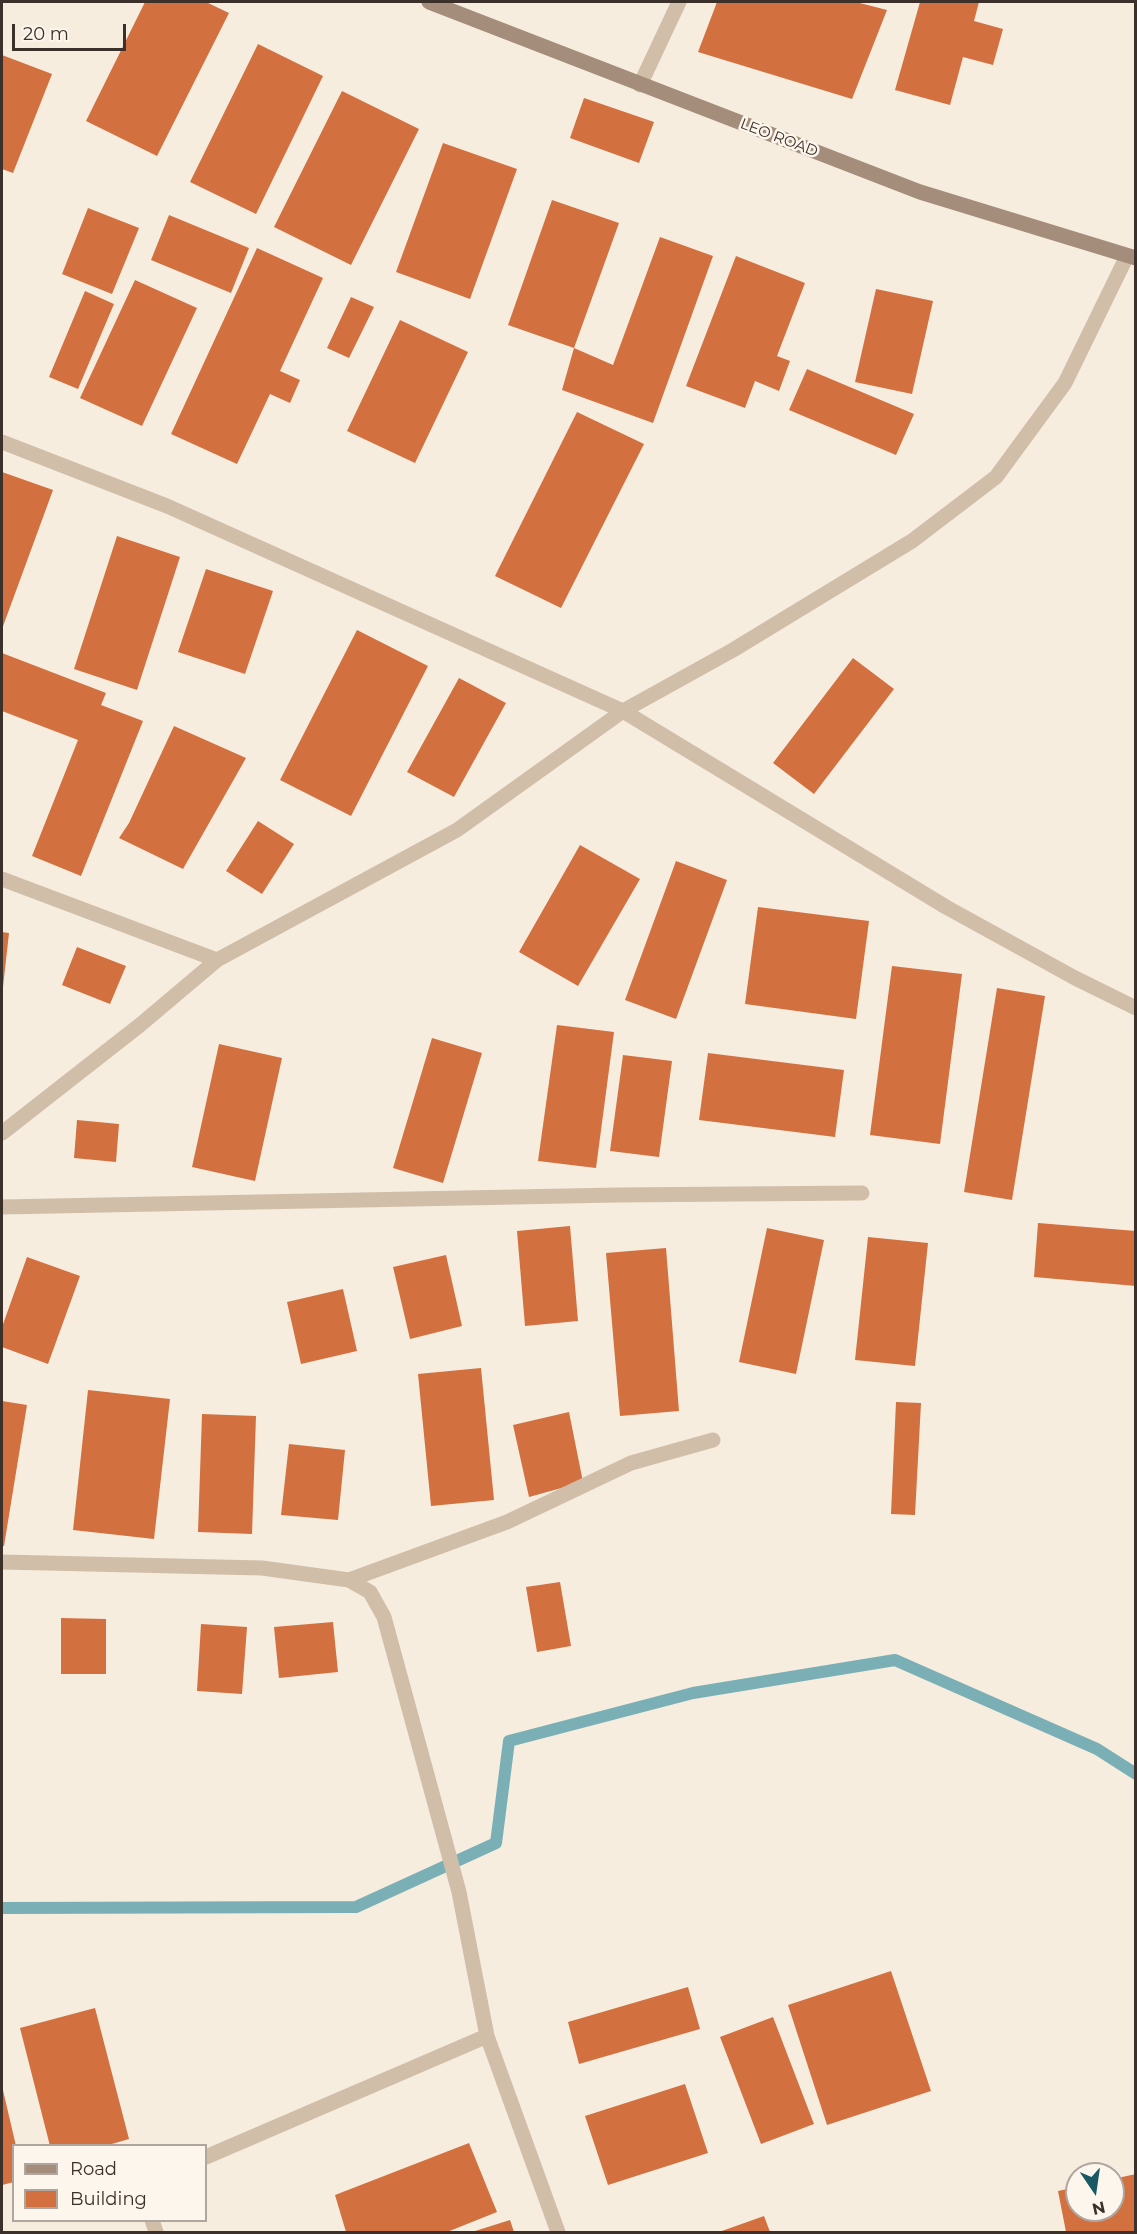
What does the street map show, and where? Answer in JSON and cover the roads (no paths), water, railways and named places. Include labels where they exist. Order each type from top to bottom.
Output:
[{"type":"street","name":"LEO ROAD","points":[[429,2],[920,192],[1131,257]]},
{"type":"street","points":[[640,85],[679,2]]},
{"type":"street","points":[[2,1133],[140,1025],[217,960],[457,830],[623,711],[733,650],[912,541],[996,477],[1065,383],[1131,257]]},
{"type":"street","points":[[2,442],[167,506],[623,711],[946,907],[1075,978],[1136,1008]]},
{"type":"street","points":[[2,879],[217,960]]},
{"type":"street","points":[[2,1208],[617,1195],[862,1193]]},
{"type":"street","points":[[349,1580],[507,1522],[631,1463],[713,1440]]},
{"type":"street","points":[[2,1562],[262,1568],[349,1580],[370,1592],[384,1617],[459,1892],[487,2036],[558,2232]]},
{"type":"street","points":[[207,2157],[487,2036]]},
{"type":"waterway","points":[[2,1908],[356,1907],[496,1843],[509,1741],[693,1693],[895,1660],[1097,1749],[1136,1774]]}]
